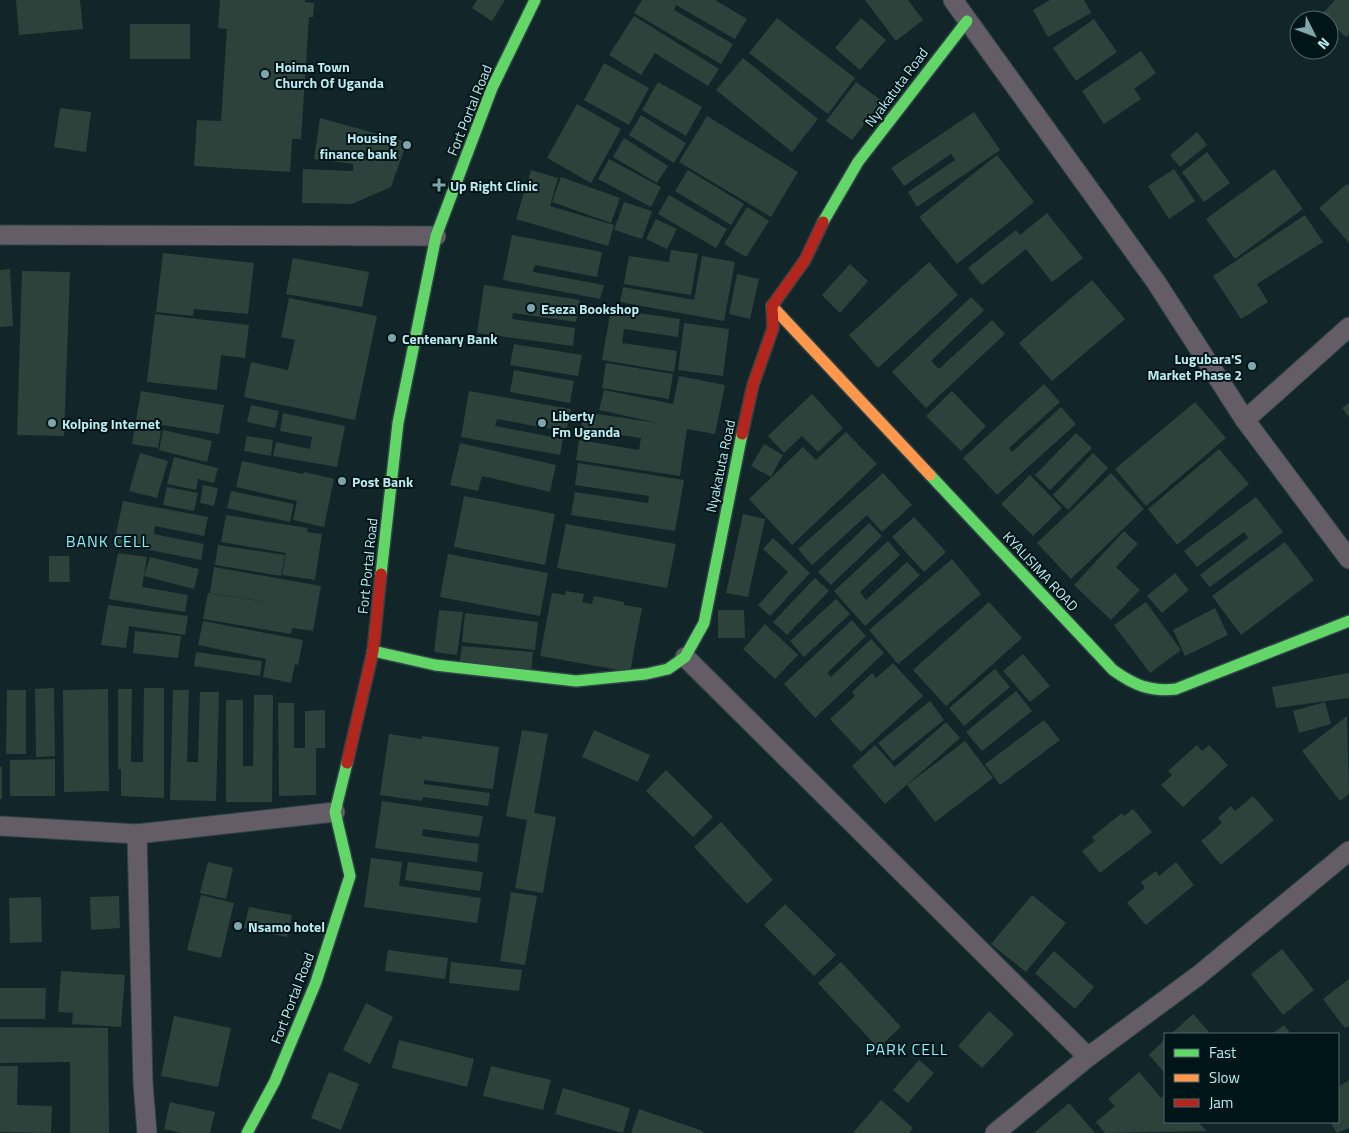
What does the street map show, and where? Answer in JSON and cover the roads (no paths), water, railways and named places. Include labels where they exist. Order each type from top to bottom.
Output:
[{"type":"street","name":"Fort Portal Road","points":[[247,1133],[275,1081],[316,982],[350,876],[335,812],[373,651],[398,423],[436,236],[492,88],[535,0]]},
{"type":"street","points":[[953,0],[1156,282],[1245,420],[1349,559]]},
{"type":"street","name":"Nyakatuta Road","points":[[373,651],[435,665],[576,681],[646,674],[668,669],[685,657],[697,639],[704,623],[727,502],[751,394],[773,328],[772,306],[804,260],[831,207],[858,162],[967,21]]},
{"type":"street","points":[[0,235],[436,236]]},
{"type":"street","name":"KYALISIMA ROAD","points":[[772,306],[1113,670],[1130,682],[1149,691],[1176,689],[1349,621]]},
{"type":"street","points":[[1245,420],[1349,327]]},
{"type":"street","points":[[685,657],[1088,1057]]},
{"type":"street","points":[[0,826],[137,834],[335,812]]},
{"type":"street","points":[[137,834],[143,1083],[147,1133]]},
{"type":"street","points":[[995,1133],[1088,1057],[1199,974],[1349,851]]},
{"type":"place","name":"Hoima Town Church Of Uganda","points":[[265,74]]},
{"type":"place","name":"Housing finance bank","points":[[407,145]]},
{"type":"place","name":"Up Right Clinic","points":[[439,185]]},
{"type":"place","name":"Eseza Bookshop","points":[[531,308]]},
{"type":"place","name":"Centenary Bank","points":[[392,338]]},
{"type":"place","name":"Lugubara'S Market Phase 2","points":[[1252,366]]},
{"type":"place","name":"Kolping Internet","points":[[52,423]]},
{"type":"place","name":"Liberty Fm Uganda","points":[[542,423]]},
{"type":"place","name":"Post Bank","points":[[342,481]]},
{"type":"place","name":"Nsamo hotel","points":[[238,926]]},
{"type":"district","name":"BANK CELL","points":[[108,541]]},
{"type":"district","name":"PARK CELL","points":[[907,1049]]}]
